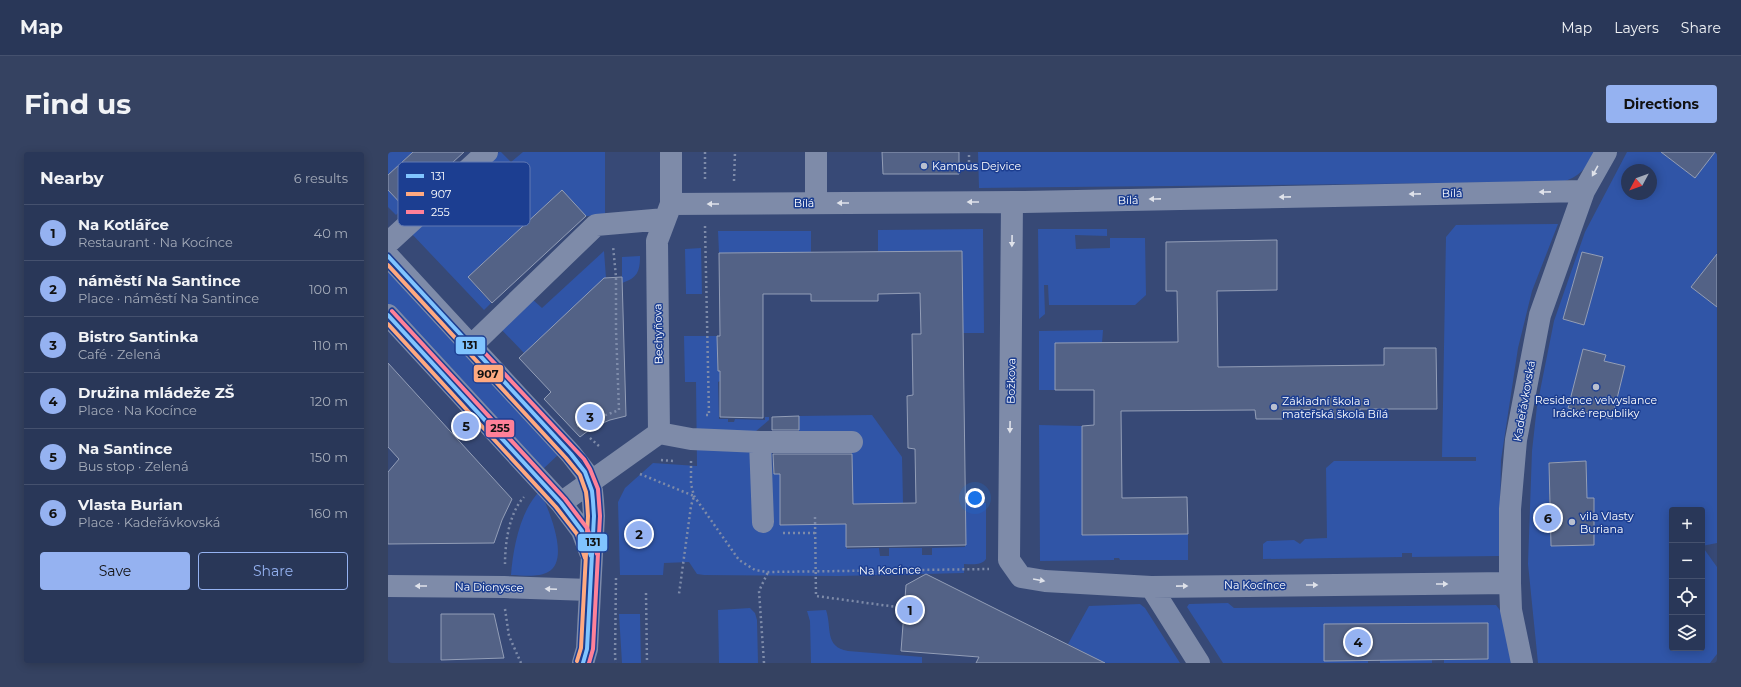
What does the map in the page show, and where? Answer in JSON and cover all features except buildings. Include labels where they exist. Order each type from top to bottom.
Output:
[{"type":"street","points":[[476,162],[487,152]]},
{"type":"street","name":"Bechyňova","points":[[659,433],[657,241],[668,212],[671,152]]},
{"type":"street","points":[[816,152],[816,203]]},
{"type":"street","name":"Kadeřávkovská","points":[[1522,663],[1511,610],[1510,583],[1510,508],[1518,432],[1540,314],[1584,191],[1606,152]]},
{"type":"street","name":"Bílá","points":[[471,346],[596,225],[705,204],[1012,202],[1584,191]]},
{"type":"street","name":"Božkova","points":[[1009,560],[1012,202]]},
{"type":"street","points":[[388,243],[406,226]]},
{"type":"street","points":[[388,256],[579,463],[589,483],[592,491],[594,516],[587,649],[583,663]]},
{"type":"street","points":[[388,315],[561,503],[582,531],[590,551],[592,562]]},
{"type":"street","points":[[561,503],[659,433],[691,439],[760,442],[852,442]]},
{"type":"street","points":[[760,442],[763,522]]},
{"type":"street","name":"Na Kocínce","points":[[1009,560],[1021,577],[1045,582],[1151,587],[1510,583]]},
{"type":"street","name":"Na Dionysce","points":[[388,586],[504,587],[590,590]]},
{"type":"street","points":[[1151,587],[1199,663]]},
{"type":"path","points":[[705,152],[705,204]]},
{"type":"path","points":[[968,167],[969,152]]},
{"type":"path","points":[[727,181],[735,181],[735,153]]},
{"type":"path","points":[[706,181],[713,181]]},
{"type":"path","points":[[702,415],[708,415],[705,225],[713,225]]},
{"type":"path","points":[[573,422],[578,427],[587,421],[619,410],[616,278],[613,242]]},
{"type":"path","points":[[679,594],[691,506],[694,496],[691,484],[691,439]]},
{"type":"path","points":[[658,460],[678,461]]},
{"type":"path","points":[[684,462],[691,462]]},
{"type":"path","points":[[634,472],[694,496]]},
{"type":"path","points":[[505,567],[505,543],[518,503],[528,492]]},
{"type":"path","name":"Na Kocínce","points":[[694,496],[739,560],[755,570],[768,572],[817,572],[992,569],[1009,560]]},
{"type":"path","points":[[815,517],[817,572],[816,596],[904,608]]},
{"type":"path","points":[[763,522],[766,534],[816,533]]},
{"type":"path","points":[[764,663],[759,591],[768,572]]},
{"type":"path","points":[[616,576],[616,663]]},
{"type":"path","points":[[646,593],[647,663]]},
{"type":"path","points":[[505,607],[509,636],[521,663]]},
{"type":"shaded area","points":[[388,152],[413,152],[402,162],[398,162],[398,166],[388,175]]},
{"type":"shaded area","points":[[499,152],[501,152],[511,162],[488,162]]},
{"type":"shaded area","points":[[523,152],[605,152],[605,215],[586,216],[562,190],[530,220],[530,162],[511,162]]},
{"type":"shaded area","points":[[978,152],[1595,152],[1578,175],[1561,182],[979,188]]},
{"type":"shaded area","points":[[1627,152],[1661,152],[1695,178],[1715,152],[1717,152],[1717,266],[1711,261],[1691,287],[1717,307],[1717,543],[1705,545],[1705,507],[1669,507],[1669,651],[1705,651],[1705,550],[1717,567],[1717,654],[1710,663],[1538,663],[1528,564],[1532,451],[1537,406],[1554,321],[1585,232]],"holes":[[[1582,252],[1603,257],[1584,325],[1563,319]],[[1583,349],[1605,355],[1604,361],[1625,366],[1612,419],[1568,409]],[[1549,462],[1586,462],[1587,488],[1550,488]],[[1563,493],[1563,499],[1593,498],[1594,545],[1551,546],[1549,494]]]},
{"type":"shaded area","points":[[388,190],[398,201],[398,213],[396,215],[388,207]]},
{"type":"shaded area","points":[[1558,224],[1532,291],[1518,348],[1501,460],[1499,556],[1412,557],[1412,553],[1402,553],[1402,557],[1263,559],[1263,544],[1267,541],[1294,540],[1300,544],[1305,539],[1327,538],[1326,468],[1334,461],[1476,461],[1476,457],[1442,457],[1446,237],[1456,225]]},
{"type":"shaded area","points":[[417,226],[523,226],[468,277],[491,303],[484,310],[410,232]]},
{"type":"shaded area","points":[[983,229],[984,333],[963,333],[962,251],[878,251],[878,230]]},
{"type":"shaded area","points":[[1038,229],[1107,229],[1107,236],[1075,235],[1076,249],[1110,248],[1110,238],[1145,238],[1146,295],[1135,305],[1049,305],[1048,285],[1044,285],[1045,314],[1039,319]]},
{"type":"shaded area","points":[[718,231],[811,231],[811,252],[719,253]]},
{"type":"shaded area","points":[[701,248],[702,294],[686,294],[685,249]]},
{"type":"shaded area","points":[[604,251],[606,278],[524,353],[499,327],[531,298],[542,308]]},
{"type":"shaded area","points":[[640,256],[637,274],[631,279],[622,283],[622,257]]},
{"type":"shaded area","points":[[388,267],[560,453],[542,470],[388,306]]},
{"type":"shaded area","points":[[1103,330],[1102,343],[1055,343],[1055,390],[1039,390],[1039,331]]},
{"type":"shaded area","points":[[684,336],[717,336],[718,371],[720,371],[720,381],[718,382],[719,419],[728,419],[728,422],[734,422],[735,419],[765,420],[765,417],[769,417],[769,420],[748,438],[799,439],[799,416],[872,415],[902,457],[903,503],[846,504],[852,472],[852,449],[772,450],[773,473],[780,474],[780,525],[846,524],[847,549],[879,548],[880,556],[889,556],[889,548],[922,548],[922,555],[932,555],[932,548],[965,547],[965,503],[986,503],[986,559],[979,564],[964,564],[964,573],[839,576],[704,575],[697,574],[689,562],[664,563],[663,575],[620,575],[618,502],[625,488],[653,463],[697,466],[696,382],[685,382]]},
{"type":"shaded area","points":[[1039,425],[1082,426],[1082,535],[1188,534],[1188,560],[1120,560],[1119,558],[1114,558],[1114,560],[1040,561]]},
{"type":"shaded area","points":[[540,491],[556,533],[558,557],[555,566],[544,574],[530,576],[511,575],[519,530],[527,508]]},
{"type":"shaded area","points":[[1228,603],[1234,608],[1496,605],[1502,613],[1511,663],[1444,663],[1444,660],[1488,659],[1488,624],[1419,624],[1420,660],[1432,660],[1432,663],[1380,663],[1380,660],[1393,660],[1393,624],[1324,624],[1324,661],[1368,661],[1368,663],[1223,663],[1187,607],[1189,604]]},
{"type":"shaded area","points":[[1140,604],[1145,608],[1180,663],[1105,663],[1068,644],[1089,606]]},
{"type":"shaded area","points":[[750,608],[755,613],[757,620],[758,663],[719,663],[718,610]]},
{"type":"shaded area","points":[[826,610],[832,641],[840,649],[848,651],[922,657],[922,663],[811,663],[810,621],[807,611]]},
{"type":"shaded area","points":[[619,614],[640,614],[641,663],[622,663]]},
{"type":"transit line","name":"131","points":[[388,256],[571,454],[585,472],[592,491],[594,516],[587,649],[583,663]]},
{"type":"transit line","name":"907","points":[[388,265],[580,475],[586,492],[588,516],[581,648],[577,661]]},
{"type":"transit line","name":"255","points":[[392,311],[565,499],[587,528],[597,554]]},
{"type":"transit line","name":"131","points":[[388,315],[561,503],[582,531],[591,556]]},
{"type":"transit line","name":"907","points":[[388,324],[556,507],[577,534],[585,558]]},
{"type":"transit line","name":"255","points":[[485,353],[584,459],[590,469],[598,489],[600,516],[593,649],[589,663]]},
{"type":"place","name":"Kampus Dejvice","points":[[924,166]]},
{"type":"place","name":"Residence velvyslance Irácké republiky","points":[[1596,387]]},
{"type":"place","name":"Základní škola a mateřská škola Bílá","points":[[1274,407]]},
{"type":"place","name":"Bistro Santinka","points":[[590,417]]},
{"type":"place","name":"Na Santince","points":[[466,426]]},
{"type":"place","name":"Vlasta Burian","points":[[1548,518]]},
{"type":"place","name":"vila Vlasty Buriana","points":[[1572,522]]},
{"type":"place","name":"náměstí Na Santince","points":[[639,534]]},
{"type":"place","name":"Na Kotlářce","points":[[910,610]]},
{"type":"place","name":"Družina mládeže ZŠ","points":[[1358,642]]}]
